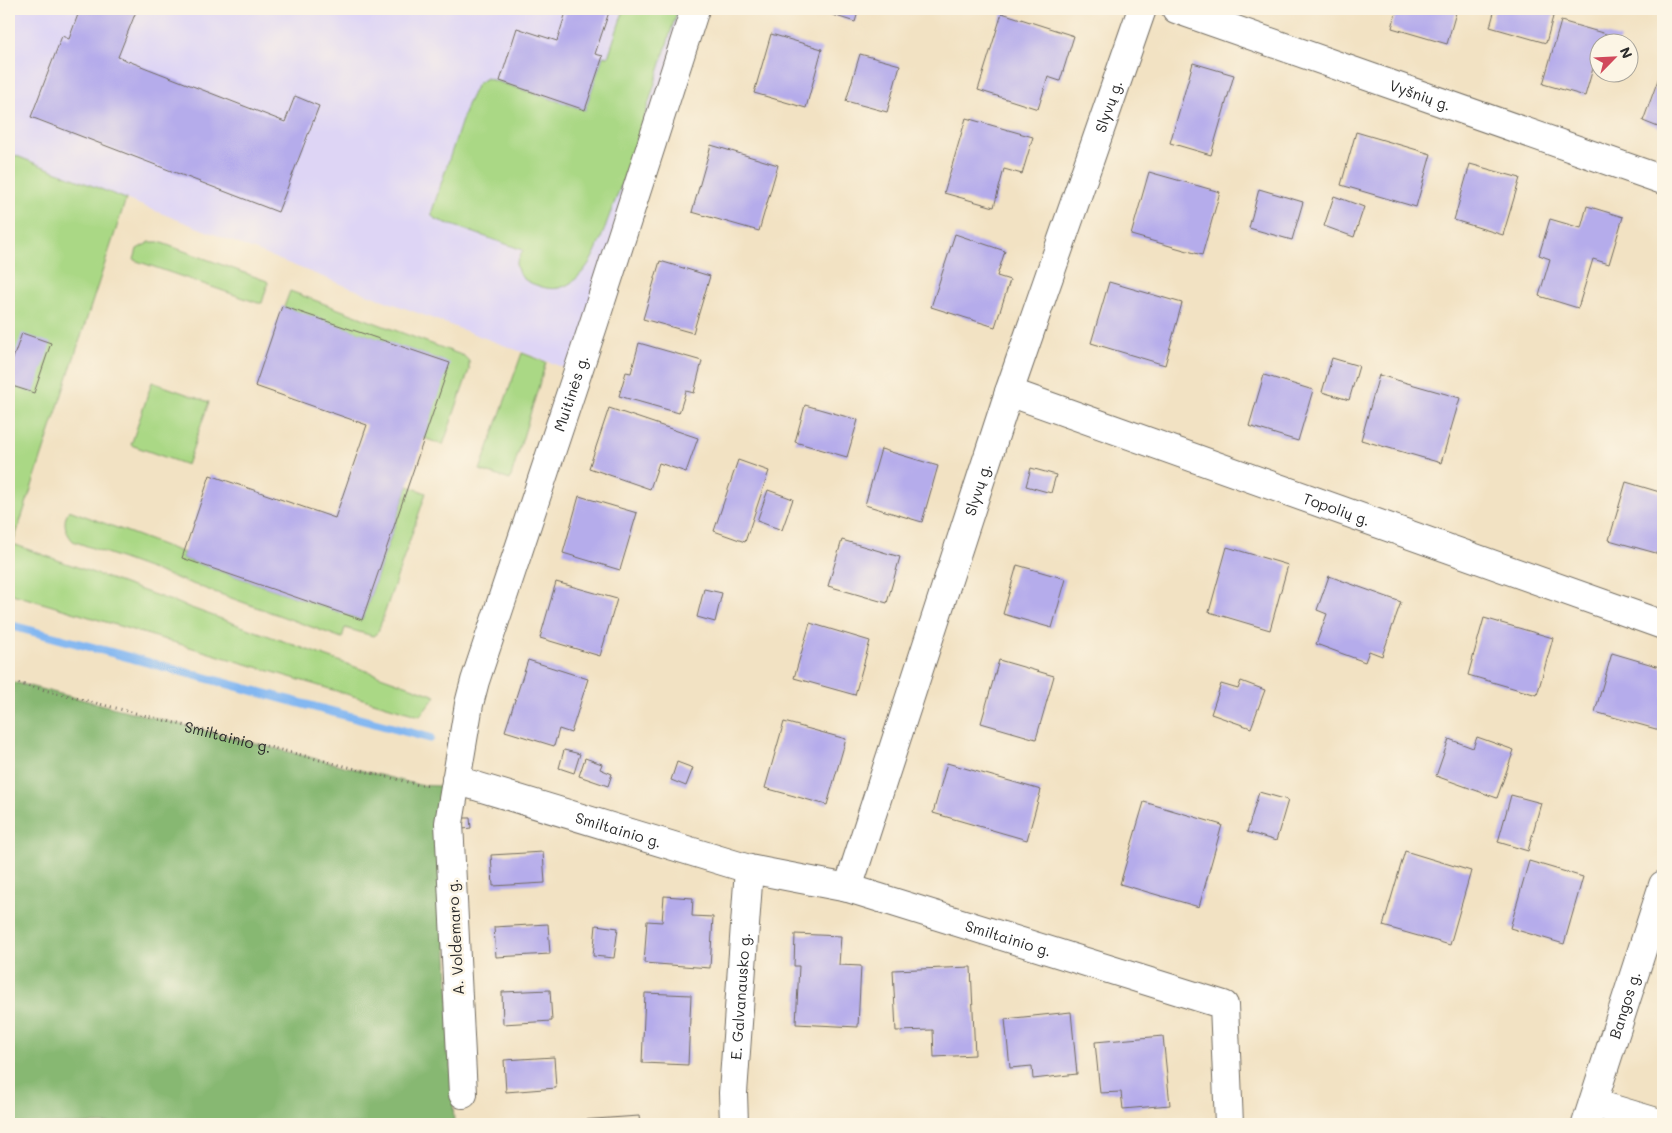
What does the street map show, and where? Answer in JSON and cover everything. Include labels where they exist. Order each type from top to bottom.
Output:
[{"type":"street","name":"Muitinės g.","points":[[456,780],[474,681],[596,318],[695,9]]},
{"type":"street","name":"Slyvų g.","points":[[848,888],[1008,392],[1142,9]]},
{"type":"street","name":"Vyšnių g.","points":[[1176,9],[1663,180]]},
{"type":"street","name":"Topolių g.","points":[[1008,392],[1663,624]]},
{"type":"street","name":"Smiltainio g.","points":[[456,780],[749,869],[848,888],[1224,1005],[1229,1124]]},
{"type":"street","name":"A. Voldemaro g.","points":[[456,780],[449,824],[463,1094]]},
{"type":"street","name":"E. Galvanausko g.","points":[[734,1124],[733,1094],[749,869]]},
{"type":"street","name":"Bangos g.","points":[[1589,1113],[1663,885]]},
{"type":"street","points":[[1589,1113],[1663,1124]]},
{"type":"path","name":"Smiltainio g.","points":[[9,681],[418,785],[440,786],[456,780]]},
{"type":"shaded area","points":[[9,9],[695,9],[578,373],[343,285],[9,153]]},
{"type":"green space","points":[[624,9],[678,9],[629,164],[593,257],[585,269],[565,286],[553,289],[539,286],[527,281],[517,269],[516,264],[523,250],[435,219],[432,211],[467,105],[477,84],[486,78],[585,110],[603,56],[608,57]]},
{"type":"green space","points":[[9,153],[126,199],[13,544],[436,696],[420,716],[9,593]]},
{"type":"green space","points":[[150,242],[159,242],[267,281],[262,303],[134,260],[137,249]]},
{"type":"green space","points":[[290,291],[464,356],[469,361],[469,370],[443,445],[424,438],[449,363],[284,307]]},
{"type":"green space","points":[[522,353],[546,362],[510,480],[480,470]]},
{"type":"green space","points":[[152,382],[209,402],[187,465],[131,445]]},
{"type":"green space","points":[[408,486],[426,493],[378,632],[373,636],[345,628],[342,638],[73,541],[65,526],[69,510],[184,553],[182,558],[362,620]]},
{"type":"green space","points":[[9,681],[419,785],[440,786],[454,1124],[9,1124]]},
{"type":"building","points":[[80,9],[137,9],[118,57],[285,122],[295,96],[319,106],[278,212],[31,117],[62,36],[69,39]]},
{"type":"building","points":[[567,9],[610,9],[595,54],[603,56],[585,110],[500,81],[517,28],[557,41]]},
{"type":"building","points":[[814,9],[859,9],[855,22]]},
{"type":"building","points":[[1397,9],[1457,9],[1447,44],[1392,28]]},
{"type":"building","points":[[1495,9],[1555,9],[1546,43],[1490,27]]},
{"type":"building","points":[[1002,13],[1074,36],[1060,81],[1048,77],[1038,109],[978,90]]},
{"type":"building","points":[[1561,21],[1599,32],[1590,32],[1590,79],[1585,96],[1543,84]]},
{"type":"building","points":[[771,34],[822,49],[806,108],[754,93]]},
{"type":"building","points":[[860,54],[900,65],[887,112],[846,101]]},
{"type":"building","points":[[1193,63],[1234,75],[1211,155],[1170,143]]},
{"type":"building","points":[[1663,66],[1663,129],[1643,121]]},
{"type":"building","points":[[966,118],[1033,137],[1022,174],[1004,169],[994,207],[944,193]]},
{"type":"building","points":[[1356,132],[1431,154],[1416,207],[1341,185]]},
{"type":"building","points":[[711,145],[778,165],[759,231],[692,212]]},
{"type":"building","points":[[1470,164],[1520,178],[1503,235],[1454,220]]},
{"type":"building","points":[[1149,172],[1220,192],[1202,255],[1131,235]]},
{"type":"building","points":[[1259,189],[1303,202],[1292,240],[1249,228]]},
{"type":"building","points":[[1334,196],[1364,207],[1354,237],[1324,226]]},
{"type":"building","points":[[1587,206],[1623,217],[1609,264],[1593,259],[1578,308],[1539,296],[1550,259],[1539,255],[1550,219],[1581,228]]},
{"type":"building","points":[[955,234],[1005,251],[997,276],[1010,280],[995,327],[931,307]]},
{"type":"building","points":[[660,261],[710,276],[693,333],[643,319]]},
{"type":"building","points":[[1109,282],[1182,303],[1165,365],[1091,343]]},
{"type":"building","points":[[282,306],[450,363],[362,620],[182,558],[210,475],[335,518],[367,425],[255,386]]},
{"type":"building","points":[[22,333],[51,343],[34,393],[9,385],[9,370]]},
{"type":"building","points":[[639,343],[702,361],[694,393],[686,391],[679,413],[619,396],[626,372],[631,373]]},
{"type":"building","points":[[1332,358],[1359,366],[1349,400],[1322,392]]},
{"type":"building","points":[[1264,375],[1313,390],[1298,441],[1249,426]]},
{"type":"building","points":[[1379,375],[1460,398],[1441,463],[1361,440]]},
{"type":"building","points":[[805,405],[858,420],[847,457],[795,442]]},
{"type":"building","points":[[609,408],[698,438],[686,472],[659,463],[650,489],[589,468]]},
{"type":"building","points":[[881,449],[938,466],[922,522],[865,505]]},
{"type":"building","points":[[738,460],[769,471],[745,542],[714,531]]},
{"type":"building","points":[[1031,468],[1056,475],[1051,493],[1026,486]]},
{"type":"building","points":[[1626,482],[1663,493],[1663,555],[1609,540]]},
{"type":"building","points":[[768,490],[793,499],[782,530],[757,521]]},
{"type":"building","points":[[579,496],[637,513],[620,570],[563,553]]},
{"type":"building","points":[[842,540],[900,557],[887,603],[828,586]]},
{"type":"building","points":[[1227,547],[1288,565],[1270,630],[1209,612]]},
{"type":"building","points":[[1017,565],[1066,579],[1052,628],[1003,614]]},
{"type":"building","points":[[1329,576],[1401,602],[1382,656],[1369,651],[1365,662],[1316,644],[1327,614],[1317,610]]},
{"type":"building","points":[[556,582],[617,599],[600,656],[540,638]]},
{"type":"building","points":[[704,589],[722,593],[715,622],[697,617]]},
{"type":"building","points":[[1484,618],[1553,638],[1537,695],[1468,675]]},
{"type":"building","points":[[810,623],[870,641],[855,695],[794,678]]},
{"type":"building","points":[[1612,653],[1663,668],[1663,731],[1595,712]]},
{"type":"building","points":[[528,660],[588,679],[571,733],[559,729],[554,746],[505,731]]},
{"type":"building","points":[[999,660],[1054,676],[1036,739],[981,723]]},
{"type":"building","points":[[1241,681],[1265,690],[1251,728],[1211,714],[1221,684],[1238,689]]},
{"type":"building","points":[[784,722],[846,739],[827,805],[765,788]]},
{"type":"building","points":[[1477,737],[1514,750],[1497,798],[1436,776],[1449,739],[1473,748]]},
{"type":"building","points":[[564,750],[580,754],[574,773],[559,768]]},
{"type":"building","points":[[585,758],[602,764],[600,769],[612,774],[608,786],[579,776]]},
{"type":"building","points":[[677,762],[693,768],[686,786],[671,780]]},
{"type":"building","points":[[947,763],[1041,790],[1027,840],[933,813]]},
{"type":"building","points":[[1259,792],[1288,800],[1276,841],[1247,832]]},
{"type":"building","points":[[1511,795],[1541,803],[1528,851],[1498,842]]},
{"type":"building","points":[[1144,802],[1222,825],[1199,907],[1120,884]]},
{"type":"building","points":[[463,818],[470,818],[471,828],[463,829]]},
{"type":"building","points":[[1405,851],[1471,871],[1450,945],[1383,926]]},
{"type":"building","points":[[543,852],[545,883],[493,886],[491,855]]},
{"type":"building","points":[[1529,861],[1583,877],[1564,944],[1510,928]]},
{"type":"building","points":[[664,896],[693,898],[692,916],[713,917],[710,968],[644,963],[647,921],[662,922]]},
{"type":"building","points":[[548,924],[550,954],[496,957],[494,927]]},
{"type":"building","points":[[596,925],[618,928],[614,958],[593,956]]},
{"type":"building","points":[[795,934],[841,936],[839,965],[861,966],[858,1027],[796,1024],[799,966],[794,966]]},
{"type":"building","points":[[971,967],[975,1055],[934,1057],[933,1030],[896,1031],[893,970]]},
{"type":"building","points":[[550,990],[552,1021],[503,1024],[502,992]]},
{"type":"building","points":[[645,993],[691,995],[688,1065],[642,1063]]},
{"type":"building","points":[[1071,1012],[1077,1074],[1033,1079],[1032,1066],[1010,1068],[1005,1019]]},
{"type":"building","points":[[1163,1036],[1170,1105],[1123,1109],[1121,1092],[1100,1093],[1095,1042]]},
{"type":"building","points":[[554,1057],[556,1088],[506,1092],[504,1060]]},
{"type":"building","points":[[639,1116],[640,1124],[581,1124],[580,1120]]},
{"type":"waterway","points":[[9,625],[430,738]]}]
